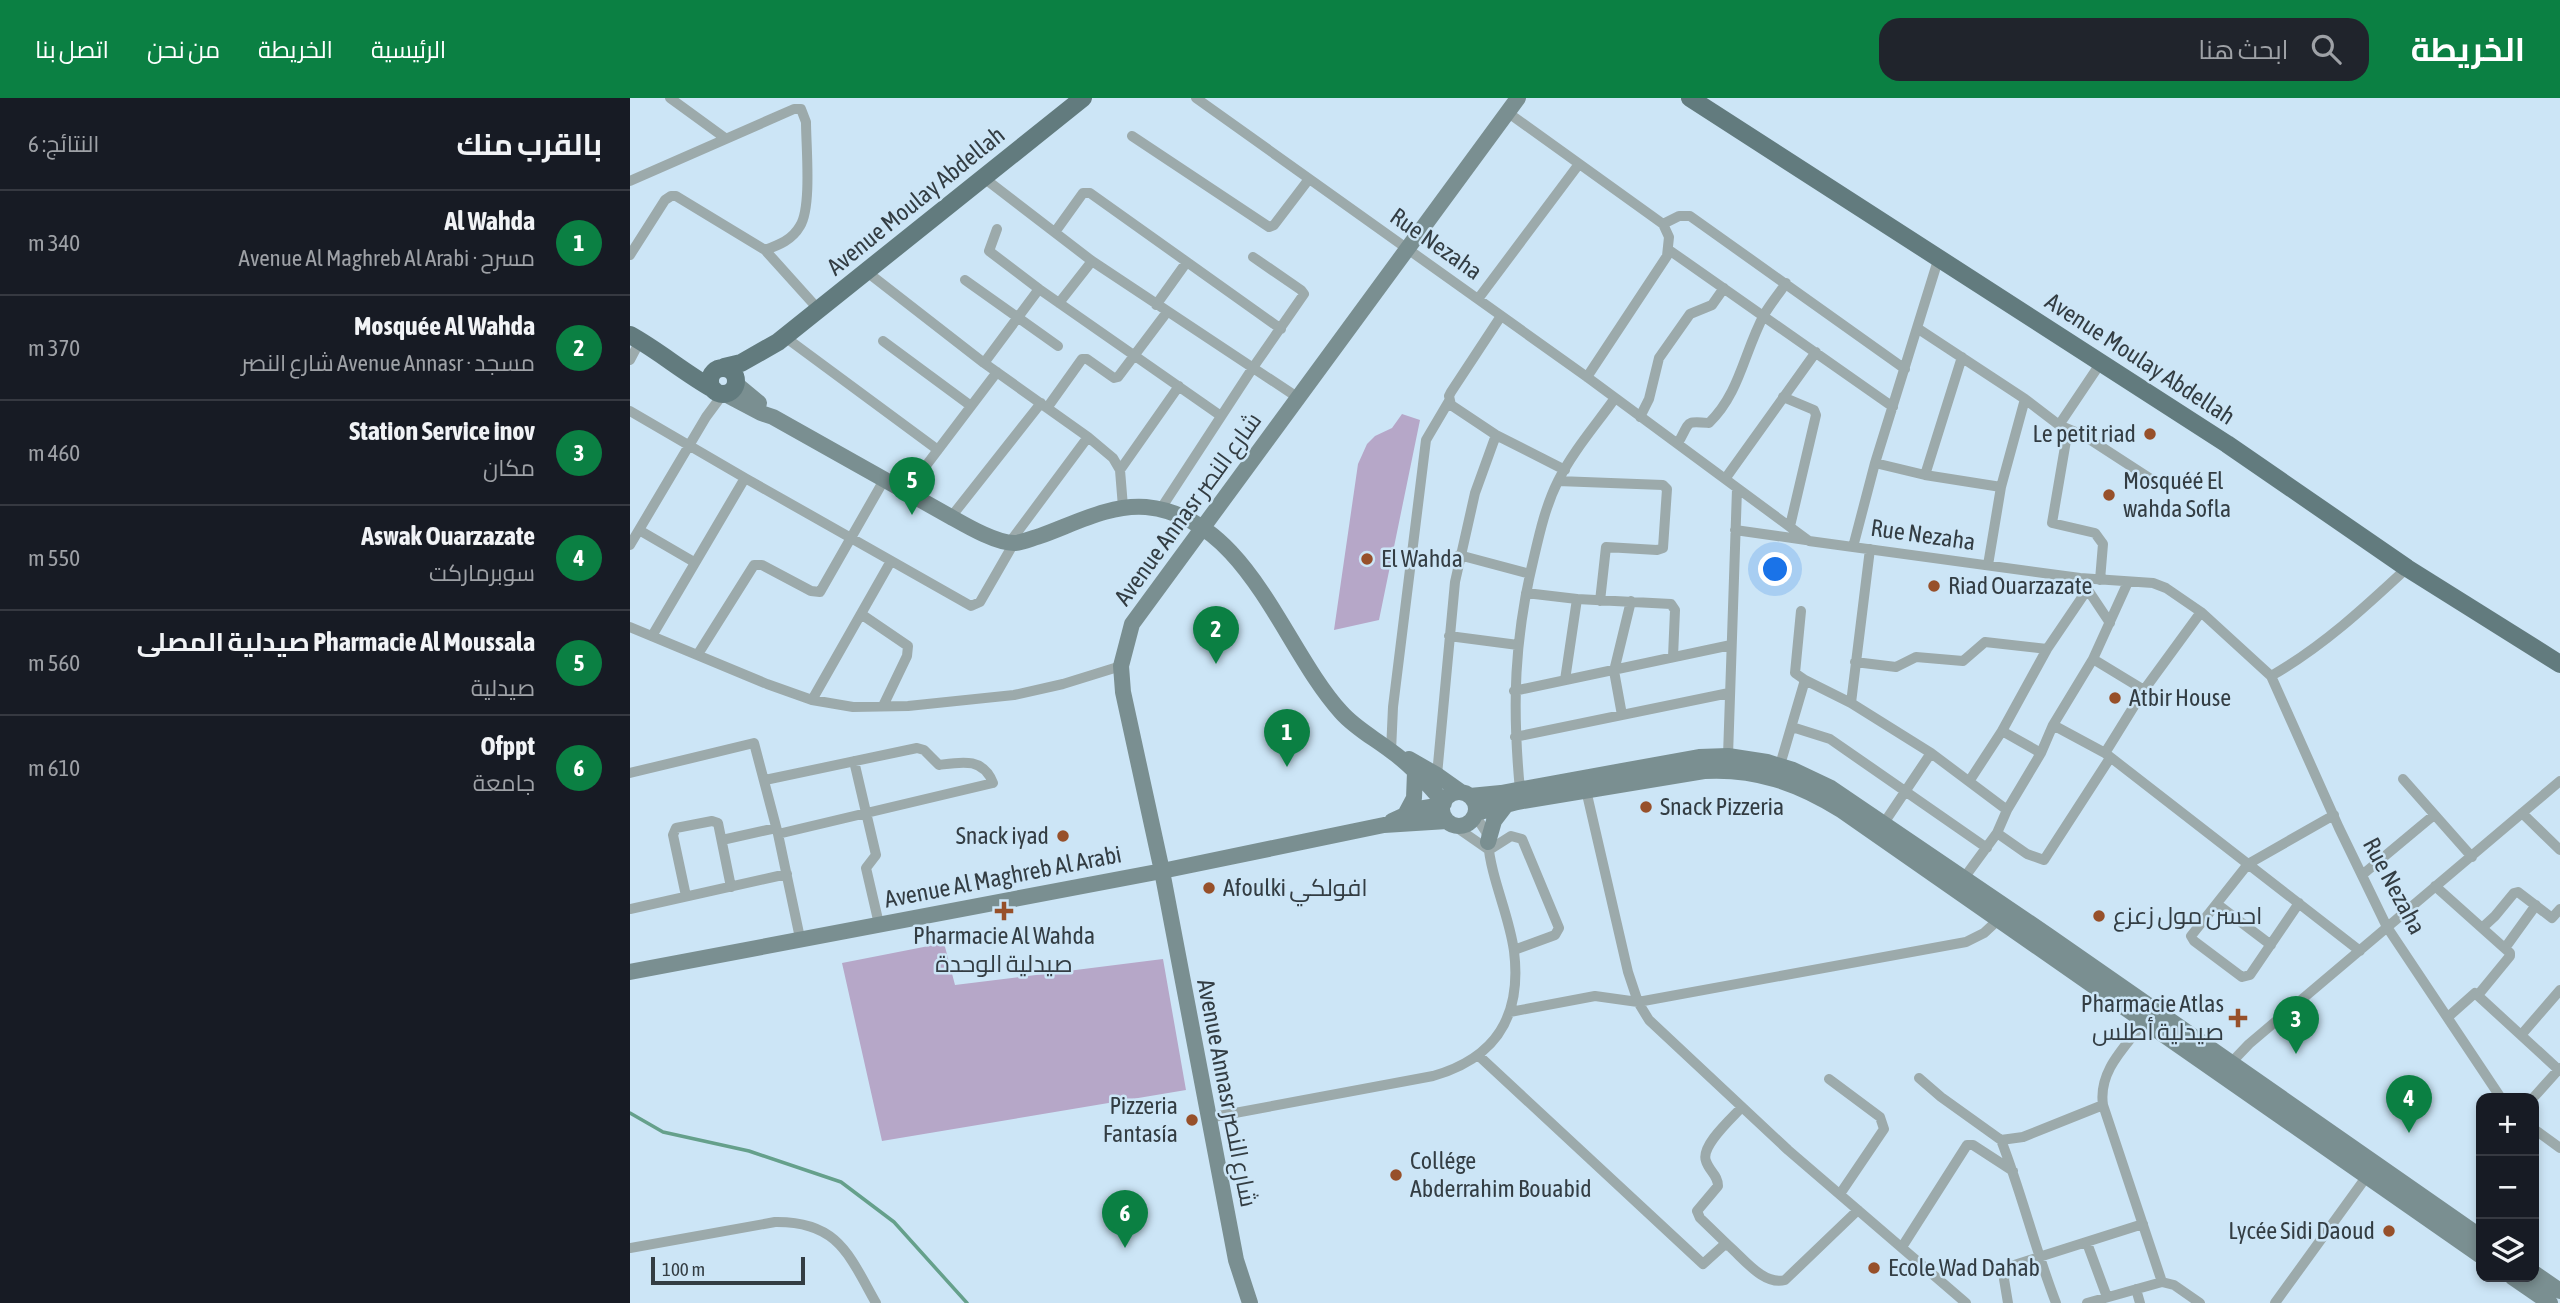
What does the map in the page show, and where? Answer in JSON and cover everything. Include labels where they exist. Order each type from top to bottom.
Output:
[{"type":"main road","name":"Avenue Moulay Abdellah","points":[[721,368],[741,363],[782,339],[1083,98]]},
{"type":"main road","name":"Avenue Annasr شارع النصر","points":[[1251,1303],[1237,1260],[1208,1118],[1162,871],[1127,715],[1121,666],[1132,624],[1518,98]]},
{"type":"main road","name":"Avenue Moulay Abdellah","points":[[1690,98],[2227,444],[2407,568],[2560,664]]},
{"type":"main road","points":[[635,338],[660,353],[680,370],[725,389]]},
{"type":"main road","name":"Avenue Moulay Abdellah","points":[[725,389],[762,363],[782,339]]},
{"type":"main road","points":[[660,353],[701,366],[721,368]]},
{"type":"main road","points":[[721,368],[710,378],[761,413],[773,417],[973,529],[1012,543],[1123,507],[1160,510],[1202,527],[1260,589],[1282,621],[1301,660],[1342,714],[1415,772],[1447,813],[1464,825],[1476,814],[1507,804],[1704,771],[1745,772],[1775,778],[1824,800],[1963,885],[1998,920],[2144,1022],[2225,1069]]},
{"type":"main road","points":[[1391,751],[1437,775],[1465,794],[1476,804],[1476,814]]},
{"type":"main road","points":[[1447,813],[1450,795],[1520,790],[1670,761],[1728,756],[1780,765],[1831,788],[1884,823],[1963,885],[2370,1171],[2476,1252]]},
{"type":"main road","points":[[1406,813],[1414,798],[1415,772]]},
{"type":"main road","points":[[1488,846],[1494,821],[1507,804]]},
{"type":"main road","name":"Avenue Al Maghreb Al Arabi","points":[[1384,825],[1406,813],[1447,813]]},
{"type":"main road","name":"Avenue Al Maghreb Al Arabi","points":[[630,972],[1162,871],[1447,813]]},
{"type":"main road","points":[[2370,1171],[2476,1234]]},
{"type":"main road","points":[[2539,1276],[2560,1291]]},
{"type":"main road","points":[[2518,1282],[2550,1303]]},
{"type":"street","points":[[670,98],[725,138]]},
{"type":"street","name":"Rue Nezaha","points":[[1196,98],[1587,377],[1809,541],[2080,578],[2153,583],[2166,588],[2201,611],[2271,676],[2387,927],[2498,1093]]},
{"type":"street","points":[[631,178],[794,109],[801,109],[804,114],[807,207],[802,225],[782,244],[765,250]]},
{"type":"street","points":[[1507,112],[1663,224],[1670,237],[1669,250],[1587,377]]},
{"type":"street","points":[[1132,136],[1269,227],[1274,225],[1309,178]]},
{"type":"street","points":[[1478,299],[1579,164]]},
{"type":"street","points":[[985,178],[1092,261],[1297,397]]},
{"type":"street","points":[[1055,232],[1083,193],[1088,192],[1281,329]]},
{"type":"street","points":[[630,255],[665,200],[676,196],[765,250],[819,310]]},
{"type":"street","points":[[1663,224],[1679,216],[1690,216],[1905,369]]},
{"type":"street","points":[[997,229],[989,251],[1221,416]]},
{"type":"street","points":[[1669,250],[1893,407]]},
{"type":"street","points":[[1160,510],[1302,298],[1303,291],[1253,257]]},
{"type":"street","points":[[1853,547],[1875,463],[1939,257]]},
{"type":"street","points":[[1059,303],[1092,261]]},
{"type":"street","points":[[1156,305],[1186,263]]},
{"type":"street","points":[[867,272],[1113,458],[1120,470],[1123,507]]},
{"type":"street","points":[[965,280],[1058,346]]},
{"type":"street","points":[[1678,443],[1691,422],[1696,420],[1709,423],[1720,412],[1734,390],[1764,316],[1786,283]]},
{"type":"street","points":[[1640,417],[1649,399],[1659,358],[1690,314],[1712,305],[1724,288]]},
{"type":"street","points":[[984,363],[1039,289]]},
{"type":"street","points":[[951,517],[1082,359],[1087,359],[1116,378],[1167,312]]},
{"type":"street","points":[[1391,751],[1392,707],[1426,440],[1449,401],[1451,392],[1502,316]]},
{"type":"street","points":[[1917,328],[2063,427],[2122,458],[2160,485]]},
{"type":"street","points":[[630,360],[635,338]]},
{"type":"street","points":[[782,339],[938,450]]},
{"type":"street","points":[[883,341],[971,406]]},
{"type":"street","points":[[1725,479],[1815,352]]},
{"type":"street","points":[[1925,475],[1962,357]]},
{"type":"street","points":[[2100,364],[2063,427],[2052,523],[2095,533],[2103,544],[2100,580]]},
{"type":"street","points":[[906,492],[997,372]]},
{"type":"street","points":[[1120,470],[1179,386]]},
{"type":"street","points":[[630,545],[725,389]]},
{"type":"street","points":[[1783,397],[1814,410],[1816,415],[1790,526]]},
{"type":"street","points":[[1520,790],[1514,691],[1526,593],[1542,522],[1558,481],[1615,398]]},
{"type":"street","points":[[1988,565],[2001,487],[2025,399]]},
{"type":"street","points":[[1449,401],[1496,435],[1565,470]]},
{"type":"street","points":[[630,411],[971,606],[980,602],[1012,543],[1087,436]]},
{"type":"street","points":[[1437,775],[1448,636],[1459,555],[1475,493],[1496,435]]},
{"type":"street","points":[[1875,463],[1925,475],[2001,487]]},
{"type":"street","points":[[652,636],[744,478]]},
{"type":"street","points":[[698,654],[754,565],[762,565],[817,593],[884,480]]},
{"type":"street","points":[[1558,481],[1662,485],[1667,489],[1663,548],[1657,550],[1606,547],[1600,601]]},
{"type":"street","points":[[1728,756],[1737,489]]},
{"type":"street","points":[[639,530],[694,562]]},
{"type":"street","points":[[1735,530],[1809,541]]},
{"type":"street","points":[[1851,703],[1870,549]]},
{"type":"street","points":[[1459,555],[1530,574]]},
{"type":"street","points":[[812,700],[891,561]]},
{"type":"street","points":[[2271,676],[2338,631],[2407,568]]},
{"type":"street","points":[[2080,578],[2109,623]]},
{"type":"street","points":[[1963,885],[1997,832],[2041,753],[2053,725],[2093,659],[2128,582]]},
{"type":"street","points":[[1970,780],[2001,731],[2046,649],[2087,590]]},
{"type":"street","points":[[1526,593],[1600,601],[1669,603],[1673,606],[1672,657]]},
{"type":"street","points":[[1564,680],[1577,599]]},
{"type":"street","points":[[1622,715],[1614,671],[1631,601]]},
{"type":"street","points":[[1801,611],[1795,673],[1851,703],[1931,753],[2007,810]]},
{"type":"street","points":[[1997,832],[2027,854],[2044,860],[2144,690],[2201,611]]},
{"type":"street","points":[[861,614],[908,646],[907,656],[883,706]]},
{"type":"street","points":[[630,627],[767,684],[812,700],[853,707],[908,706],[1014,695],[1063,684],[1121,666]]},
{"type":"street","points":[[1448,636],[1518,645]]},
{"type":"street","points":[[1855,662],[1896,667],[1916,657],[1964,661],[1985,642],[2046,649]]},
{"type":"street","points":[[1514,691],[1731,645]]},
{"type":"street","points":[[2093,659],[2144,690]]},
{"type":"street","points":[[1780,765],[1805,680]]},
{"type":"street","points":[[1515,737],[1729,693]]},
{"type":"street","points":[[2053,725],[2107,756],[2360,951]]},
{"type":"street","points":[[1792,727],[1830,739],[1987,848]]},
{"type":"street","points":[[2001,731],[2041,753]]},
{"type":"street","points":[[630,773],[752,742],[757,747],[800,938]]},
{"type":"street","points":[[722,840],[866,813],[993,783],[990,775],[976,763],[966,761],[939,765],[921,749],[765,780]]},
{"type":"street","points":[[1884,823],[1931,753]]},
{"type":"street","points":[[854,761],[876,855],[866,868],[879,924]]},
{"type":"street","points":[[2403,779],[2472,857]]},
{"type":"street","points":[[2225,1069],[2249,1044],[2560,781]]},
{"type":"street","points":[[1586,790],[1628,972],[1638,1002],[1659,1031],[1966,1303]]},
{"type":"street","points":[[1447,813],[1488,846]]},
{"type":"street","points":[[2522,813],[2560,850]]},
{"type":"street","points":[[1208,1118],[1433,1076],[1464,1065],[1479,1056],[1499,1035],[1510,1013],[1513,999],[1514,950],[1488,846],[1476,814]]},
{"type":"street","points":[[2299,902],[2250,975],[2242,977],[2191,936],[2248,864],[2334,815]]},
{"type":"street","points":[[2362,876],[2434,815]]},
{"type":"street","points":[[686,896],[674,830],[714,822],[719,826],[731,887]]},
{"type":"street","points":[[1488,846],[1511,836],[1522,839],[1559,928],[1555,935],[1514,950]]},
{"type":"street","points":[[630,909],[787,874]]},
{"type":"street","points":[[2435,886],[2510,953],[2510,957],[2478,995]]},
{"type":"street","points":[[2482,928],[2514,893],[2518,892],[2557,917]]},
{"type":"street","points":[[2217,904],[2271,945]]},
{"type":"street","points":[[2505,948],[2536,905]]},
{"type":"street","points":[[1510,1013],[1595,996],[1638,1002],[1966,942],[1984,933],[1998,920]]},
{"type":"street","points":[[2522,1034],[2560,990]]},
{"type":"street","points":[[2448,1017],[2472,994],[2478,995],[2560,1070],[2538,1093]]},
{"type":"street","points":[[2144,1022],[2106,1074],[2101,1090],[2103,1105],[2162,1282]]},
{"type":"street","points":[[1479,1056],[1699,1261],[1706,1263],[1719,1247],[1729,1246]]},
{"type":"street","points":[[1919,1078],[2001,1140],[2013,1171],[2038,1258],[2056,1303]]},
{"type":"street","points":[[1829,1079],[1880,1117],[1883,1123],[1882,1134],[1840,1194]]},
{"type":"street","points":[[2001,1140],[2023,1137],[2103,1105]]},
{"type":"street","points":[[1742,1107],[1706,1148],[1706,1162],[1717,1178],[1718,1186],[1697,1211],[1729,1246],[1768,1280],[1776,1283],[1785,1280],[1858,1210]]},
{"type":"street","points":[[2539,1133],[2560,1148]]},
{"type":"street","points":[[1902,1247],[1967,1145],[1973,1145],[2013,1171]]},
{"type":"street","points":[[2275,1303],[2370,1171]]},
{"type":"street","points":[[630,1248],[775,1222],[794,1222],[821,1228],[846,1250],[876,1303]]},
{"type":"street","points":[[2008,1303],[2004,1279],[2008,1268],[2143,1224]]},
{"type":"street","points":[[2087,1243],[2107,1297]]},
{"type":"street","points":[[2087,1303],[2162,1282],[2174,1285],[2200,1303]]},
{"type":"street","points":[[2136,1289],[2140,1303]]},
{"type":"shaded area","name":"El Wahda","points":[[1402,414],[1420,420],[1379,620],[1334,630],[1358,464],[1367,444],[1375,436],[1392,428]]},
{"type":"shaded area","points":[[944,943],[955,985],[1163,959],[1186,1090],[882,1141],[842,963]]},
{"type":"waterway","points":[[630,1113],[663,1132],[749,1151],[841,1182],[894,1222],[967,1303]]},
{"type":"place","name":"Le petit riad","points":[[2150,434]]},
{"type":"place","name":"Mosquéé El wahda Sofla","points":[[2109,495]]},
{"type":"place","name":"Pharmacie Al Moussala صيدلية المصلى","points":[[912,515]]},
{"type":"place","name":"El Wahda","points":[[1367,559]]},
{"type":"place","name":"Riad Ouarzazate","points":[[1934,586]]},
{"type":"place","name":"Mosquée Al Wahda","points":[[1216,664]]},
{"type":"place","name":"Atbir House","points":[[2115,698]]},
{"type":"place","name":"Al Wahda","points":[[1287,767]]},
{"type":"place","name":"Snack Pizzeria","points":[[1646,807]]},
{"type":"place","name":"Snack iyad","points":[[1063,836]]},
{"type":"place","name":"Afoulki افولكي","points":[[1209,888]]},
{"type":"place","name":"Pharmacie Al Wahda صيدلية الوحدة","points":[[1004,911]]},
{"type":"place","name":"احسن مول زعزع","points":[[2099,916]]},
{"type":"place","name":"Pharmacie Atlas صيدلية أطلس","points":[[2238,1018]]},
{"type":"place","name":"Station Service inov","points":[[2296,1054]]},
{"type":"place","name":"Pizzeria Fantasía","points":[[1192,1120]]},
{"type":"place","name":"Aswak Ouarzazate","points":[[2409,1133]]},
{"type":"place","name":"Collége Abderrahim Bouabid","points":[[1396,1175]]},
{"type":"place","name":"Lycée Sidi Daoud","points":[[2389,1231]]},
{"type":"place","name":"Ofppt","points":[[1125,1248]]},
{"type":"place","name":"Ecole Wad Dahab","points":[[1874,1268]]}]
